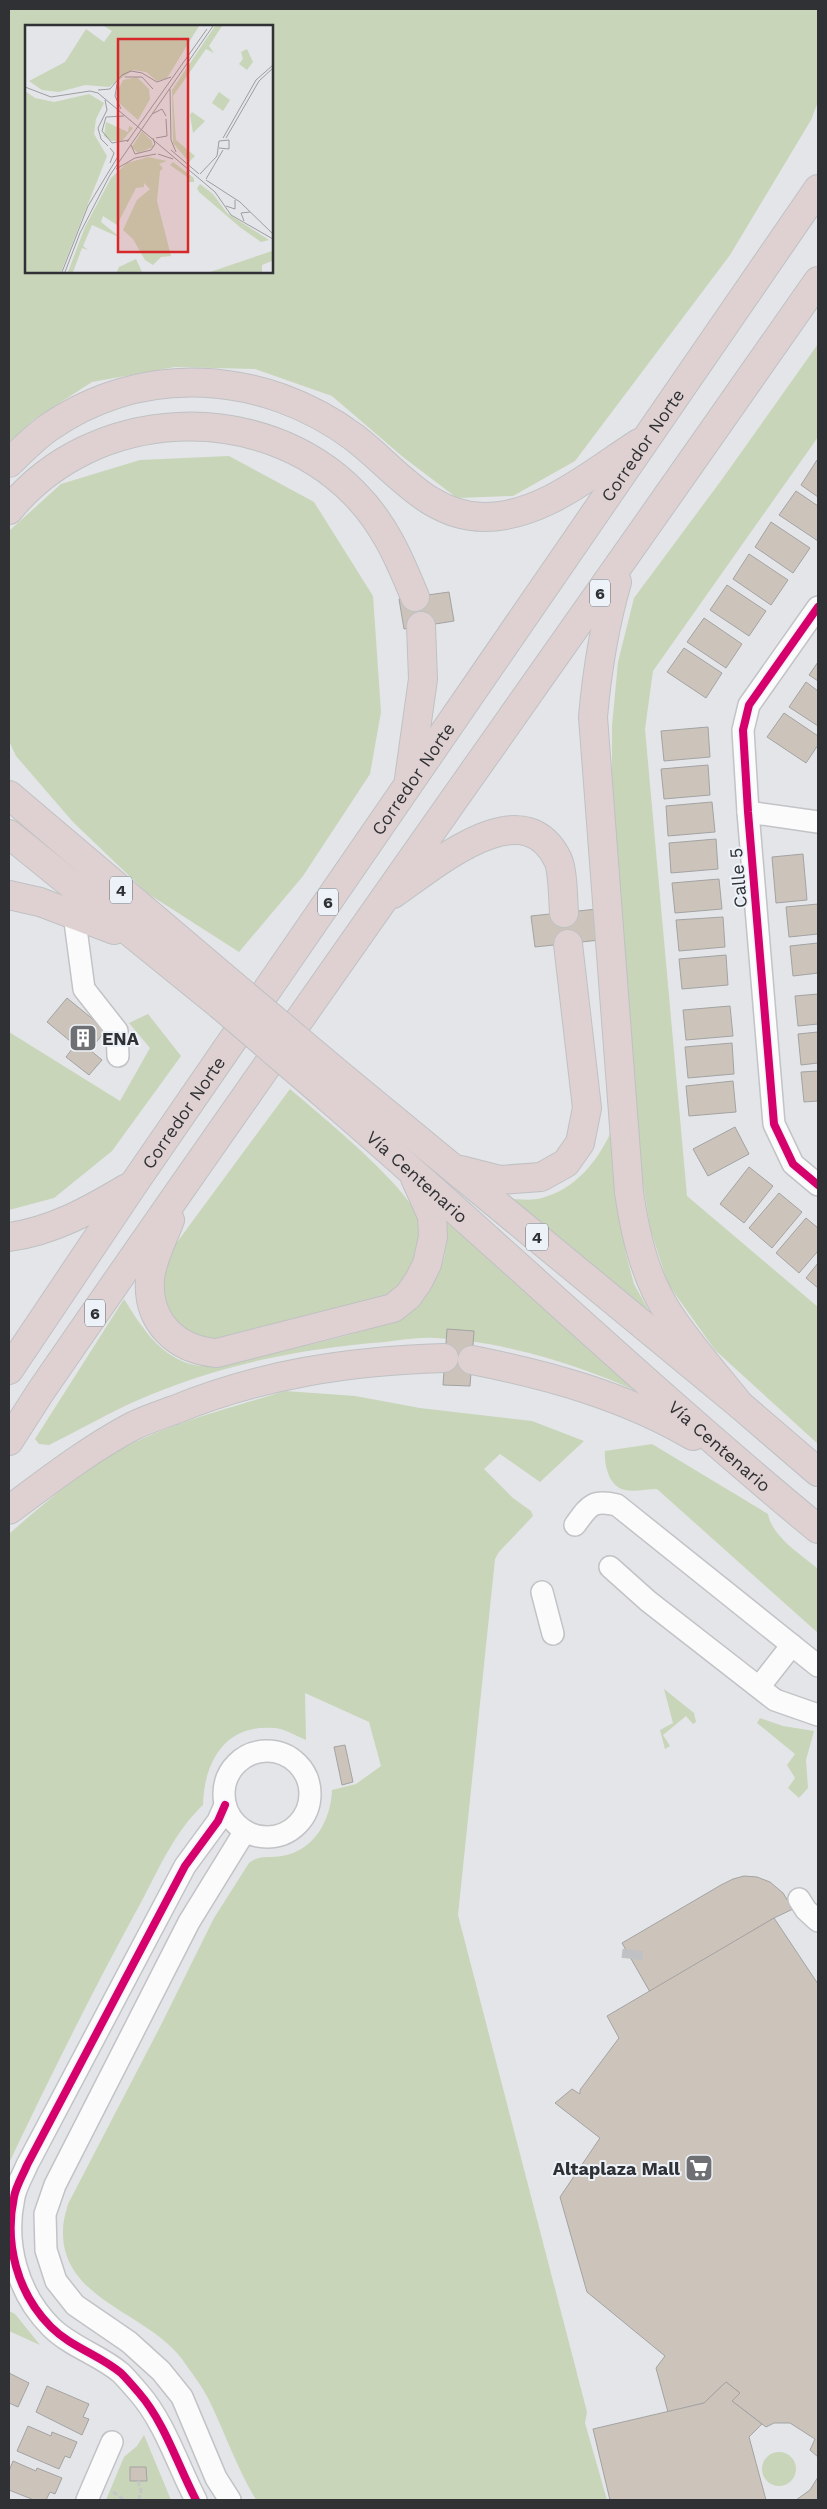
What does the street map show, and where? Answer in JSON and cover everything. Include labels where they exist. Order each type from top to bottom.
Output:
[{"type":"highway","name":"Corredor Norte","points":[[9,1370],[133,1184],[818,189]]},
{"type":"highway","name":"6","points":[[9,1441],[41,1391],[379,903],[624,560],[818,281]]},
{"type":"highway","points":[[9,463],[48,428],[95,402],[154,385],[185,382],[224,384],[265,392],[312,410],[356,440],[430,502],[446,509],[483,517],[527,509],[552,498],[650,435]]},
{"type":"highway","points":[[9,510],[58,464],[113,438],[170,426],[231,430],[284,445],[314,460],[354,493],[389,537],[415,597]]},
{"type":"highway","points":[[624,560],[605,622],[597,668],[593,717],[629,1192],[635,1230],[647,1270],[668,1314],[740,1404]]},
{"type":"highway","points":[[408,786],[423,680],[421,626]]},
{"type":"highway","points":[[9,779],[42,822]]},
{"type":"highway","name":"Vía Centenario","points":[[9,795],[42,822],[226,995],[326,1080],[411,1168],[735,1461],[818,1529]]},
{"type":"highway","points":[[379,903],[472,841],[498,830],[523,830],[544,840],[558,861],[564,913]]},
{"type":"highway","name":"Vía Centenario","points":[[9,834],[139,940],[226,995]]},
{"type":"highway","points":[[9,895],[74,914],[139,940]]},
{"type":"highway","points":[[453,1168],[500,1180],[541,1177],[566,1163],[580,1143],[586,1108],[568,944]]},
{"type":"highway","name":"Vía Centenario","points":[[326,1080],[453,1168],[740,1404],[818,1472]]},
{"type":"highway","points":[[182,1186],[150,1278],[152,1304],[161,1324],[183,1345],[200,1351],[217,1353],[393,1308],[408,1296],[427,1264],[433,1237],[432,1216],[411,1168]]},
{"type":"highway","points":[[9,1237],[36,1232],[62,1222],[133,1184]]},
{"type":"highway","points":[[9,1510],[73,1463],[132,1427],[203,1398],[255,1381],[312,1370],[388,1360],[444,1358]]},
{"type":"highway","points":[[472,1360],[535,1372],[608,1397],[676,1426],[735,1461]]},
{"type":"street","name":"Calle 5","points":[[818,607],[750,705],[743,730],[774,1124],[793,1164],[818,1185]]},
{"type":"street","points":[[748,812],[818,822]]},
{"type":"street","points":[[74,914],[84,989],[117,1031],[118,1056]]},
{"type":"street","points":[[575,1525],[589,1505],[603,1502],[617,1505],[818,1666]]},
{"type":"street","points":[[610,1566],[648,1601],[775,1700],[818,1715]]},
{"type":"street","points":[[542,1592],[553,1634]]},
{"type":"street","points":[[759,1687],[792,1645]]},
{"type":"street","points":[[272,1750],[286,1754],[297,1762],[306,1773],[310,1786],[310,1800],[306,1814],[298,1825],[286,1833],[273,1836],[258,1836],[245,1831],[230,1815],[225,1805],[224,1791],[227,1778],[234,1766],[244,1756],[258,1751],[272,1750]]},
{"type":"street","points":[[196,2500],[156,2420],[141,2395],[121,2373],[84,2351],[52,2327],[30,2300],[15,2267],[11,2228],[14,2196],[27,2165],[185,1866],[218,1821],[225,1805]]},
{"type":"street","points":[[230,2500],[216,2478],[182,2397],[161,2371],[129,2342],[75,2305],[56,2281],[46,2250],[45,2214],[55,2185],[188,1922],[245,1831]]},
{"type":"street","points":[[799,1899],[806,1910],[818,1920]]},
{"type":"street","points":[[96,2036],[124,2050]]},
{"type":"street","points":[[87,2500],[112,2442]]},
{"type":"path","points":[[138,2481],[141,2490],[139,2500]]},
{"type":"path","points":[[108,2490],[125,2500]]},
{"type":"green space","points":[[9,9],[818,9],[818,102],[811,120],[730,255],[575,461],[513,496],[457,498],[403,457],[332,396],[255,369],[175,367],[92,382],[33,420],[9,442]]},
{"type":"green space","points":[[818,344],[818,437],[653,671],[645,729],[687,1196],[818,1307],[818,1444],[715,1350],[668,1284],[650,1228],[639,1157],[612,788],[612,726],[618,662],[634,598],[723,478]]},
{"type":"green space","points":[[229,456],[314,502],[373,596],[381,712],[370,774],[303,876],[239,952],[147,893],[73,822],[16,756],[9,741],[9,531],[61,484],[140,460]]},
{"type":"green space","points":[[148,1014],[181,1056],[112,1151],[54,1198],[9,1210],[9,1032],[120,1101],[150,1048],[129,1023]]},
{"type":"green space","points":[[290,1089],[367,1156],[405,1197],[418,1215],[424,1231],[421,1253],[410,1273],[376,1304],[207,1342],[186,1334],[167,1313],[161,1290],[162,1270],[175,1245]]},
{"type":"green space","points":[[610,1134],[626,1254],[634,1284],[649,1311],[644,1315],[507,1199],[538,1199],[565,1188],[591,1165]]},
{"type":"green space","points":[[441,1217],[664,1405],[612,1380],[583,1369],[522,1351],[462,1340],[422,1338],[290,1354],[227,1369],[196,1378],[136,1401],[49,1445],[39,1444],[35,1439],[124,1299],[151,1338],[179,1359],[199,1366],[221,1365],[348,1335],[387,1323],[402,1316],[413,1309],[424,1297],[437,1275],[445,1253],[446,1239]]},
{"type":"green space","points":[[285,1391],[355,1396],[420,1408],[532,1421],[584,1441],[540,1482],[500,1454],[484,1469],[513,1498],[531,1511],[533,1516],[499,1552],[495,1559],[458,1915],[587,2412],[585,2423],[607,2500],[256,2500],[209,2400],[182,2359],[167,2343],[91,2289],[76,2273],[66,2254],[63,2230],[68,2204],[214,1918],[249,1863],[260,1858],[293,1853],[303,1848],[312,1841],[324,1823],[331,1801],[332,1790],[356,1784],[381,1766],[369,1722],[305,1693],[306,1740],[281,1729],[256,1728],[242,1732],[230,1739],[220,1749],[208,1774],[204,1789],[203,1805],[183,1827],[160,1866],[88,2002],[9,2163],[9,1534],[81,1475],[127,1446],[171,1427]]},
{"type":"green space","points":[[652,1444],[768,1514],[771,1523],[782,1538],[818,1569],[818,1633],[657,1489],[629,1491],[615,1485],[611,1480],[605,1463],[605,1451]]},
{"type":"green space","points":[[664,1689],[694,1713],[696,1722],[693,1724],[686,1716],[663,1735],[670,1746],[665,1749],[660,1730],[673,1723]]},
{"type":"green space","points":[[760,1718],[783,1726],[814,1731],[806,1760],[808,1788],[799,1798],[788,1788],[795,1778],[787,1765],[795,1754],[757,1723]]},
{"type":"green space","points":[[9,2311],[15,2314],[40,2345],[9,2331]]},
{"type":"green space","points":[[144,2435],[171,2500],[106,2500],[124,2457],[137,2446]]},
{"type":"green space","points":[[779,2452],[786,2453],[791,2457],[795,2462],[795,2476],[791,2481],[786,2485],[779,2486],[772,2485],[767,2481],[763,2476],[762,2469],[763,2462],[767,2457],[772,2453]]},
{"type":"building","points":[[818,461],[818,497],[801,485]]},
{"type":"building","points":[[796,491],[818,506],[818,541],[779,515]]},
{"type":"building","points":[[771,522],[810,548],[793,573],[755,547]]},
{"type":"building","points":[[749,554],[788,580],[771,605],[733,579]]},
{"type":"building","points":[[727,585],[766,611],[749,636],[710,610]]},
{"type":"building","points":[[449,592],[454,621],[404,629],[399,599]]},
{"type":"building","points":[[704,618],[742,644],[726,668],[687,642]]},
{"type":"building","points":[[684,648],[722,673],[706,698],[667,672]]},
{"type":"building","points":[[818,662],[818,681],[809,675]]},
{"type":"building","points":[[806,682],[818,691],[818,726],[789,707]]},
{"type":"building","points":[[784,713],[818,736],[818,745],[806,763],[767,737]]},
{"type":"building","points":[[708,727],[710,757],[664,761],[661,731]]},
{"type":"building","points":[[708,765],[710,795],[664,799],[661,769]]},
{"type":"building","points":[[712,802],[715,832],[668,836],[666,806]]},
{"type":"building","points":[[716,839],[718,869],[671,873],[669,843]]},
{"type":"building","points":[[803,854],[807,900],[776,903],[772,857]]},
{"type":"building","points":[[719,879],[722,909],[675,913],[672,883]]},
{"type":"building","points":[[818,904],[818,934],[789,937],[786,907]]},
{"type":"building","points":[[597,909],[600,940],[535,947],[531,916]]},
{"type":"building","points":[[723,917],[725,947],[679,951],[676,920]]},
{"type":"building","points":[[818,943],[818,973],[793,976],[790,946]]},
{"type":"building","points":[[726,955],[728,985],[682,989],[679,959]]},
{"type":"building","points":[[818,994],[818,1024],[798,1026],[795,996]]},
{"type":"building","name":"ENA","points":[[67,998],[106,1030],[90,1050],[102,1060],[89,1075],[66,1057],[75,1045],[47,1022]]},
{"type":"building","points":[[730,1006],[733,1036],[686,1040],[683,1010]]},
{"type":"building","points":[[818,1032],[818,1063],[801,1065],[798,1034]]},
{"type":"building","points":[[732,1043],[734,1074],[688,1078],[685,1047]]},
{"type":"building","points":[[818,1071],[818,1101],[804,1102],[801,1072]]},
{"type":"building","points":[[733,1081],[736,1112],[689,1116],[686,1086]]},
{"type":"building","points":[[735,1127],[749,1154],[708,1176],[693,1149]]},
{"type":"building","points":[[749,1167],[773,1186],[744,1223],[720,1204]]},
{"type":"building","points":[[779,1193],[802,1212],[772,1248],[749,1228]]},
{"type":"building","points":[[806,1218],[818,1228],[818,1251],[799,1273],[776,1253]]},
{"type":"building","points":[[818,1263],[818,1288],[806,1278]]},
{"type":"building","points":[[447,1329],[474,1331],[470,1386],[443,1385]]},
{"type":"building","points":[[345,1745],[353,1782],[342,1785],[334,1747]]},
{"type":"building","points":[[744,1876],[757,1877],[770,1882],[783,1893],[793,1909],[774,1918],[650,1992],[622,1943],[721,1885]]},
{"type":"building","name":"Altaplaza Mall","points":[[774,1918],[818,1984],[818,2457],[810,2450],[815,2439],[790,2423],[774,2423],[766,2427],[732,2401],[740,2393],[726,2382],[704,2403],[668,2412],[656,2368],[665,2356],[587,2292],[560,2197],[600,2138],[555,2103],[572,2089],[580,2094],[580,2090],[619,2038],[607,2016]]},
{"type":"building","points":[[9,2373],[29,2383],[18,2407],[9,2403]]},
{"type":"building","points":[[726,2382],[740,2393],[732,2401],[762,2424],[749,2437],[766,2500],[610,2500],[593,2429],[704,2403]]},
{"type":"building","points":[[47,2386],[89,2404],[83,2417],[89,2419],[82,2435],[36,2412]]},
{"type":"building","points":[[28,2426],[51,2436],[52,2432],[77,2442],[70,2458],[65,2456],[59,2469],[17,2451]]},
{"type":"building","points":[[13,2461],[36,2471],[37,2468],[62,2478],[55,2494],[50,2492],[46,2500],[34,2500],[9,2490],[9,2471]]},
{"type":"building","points":[[130,2467],[146,2467],[147,2481],[130,2481]]},
{"type":"building","points":[[818,2477],[818,2500],[796,2500],[810,2490]]},
{"type":"tunnel","points":[[632,1959],[633,1950]]},
{"type":"cycle path","points":[[818,607],[749,705],[743,730],[774,1124],[793,1164],[818,1185]]},
{"type":"cycle path","points":[[196,2500],[164,2431],[139,2393],[113,2367],[59,2334],[39,2314],[29,2299],[16,2267],[12,2249],[11,2214],[15,2193],[27,2165],[185,1866],[218,1821],[225,1805]]},
{"type":"place","name":"ENA","points":[[83,1038]]},
{"type":"place","name":"Altaplaza Mall","points":[[699,2168]]}]
